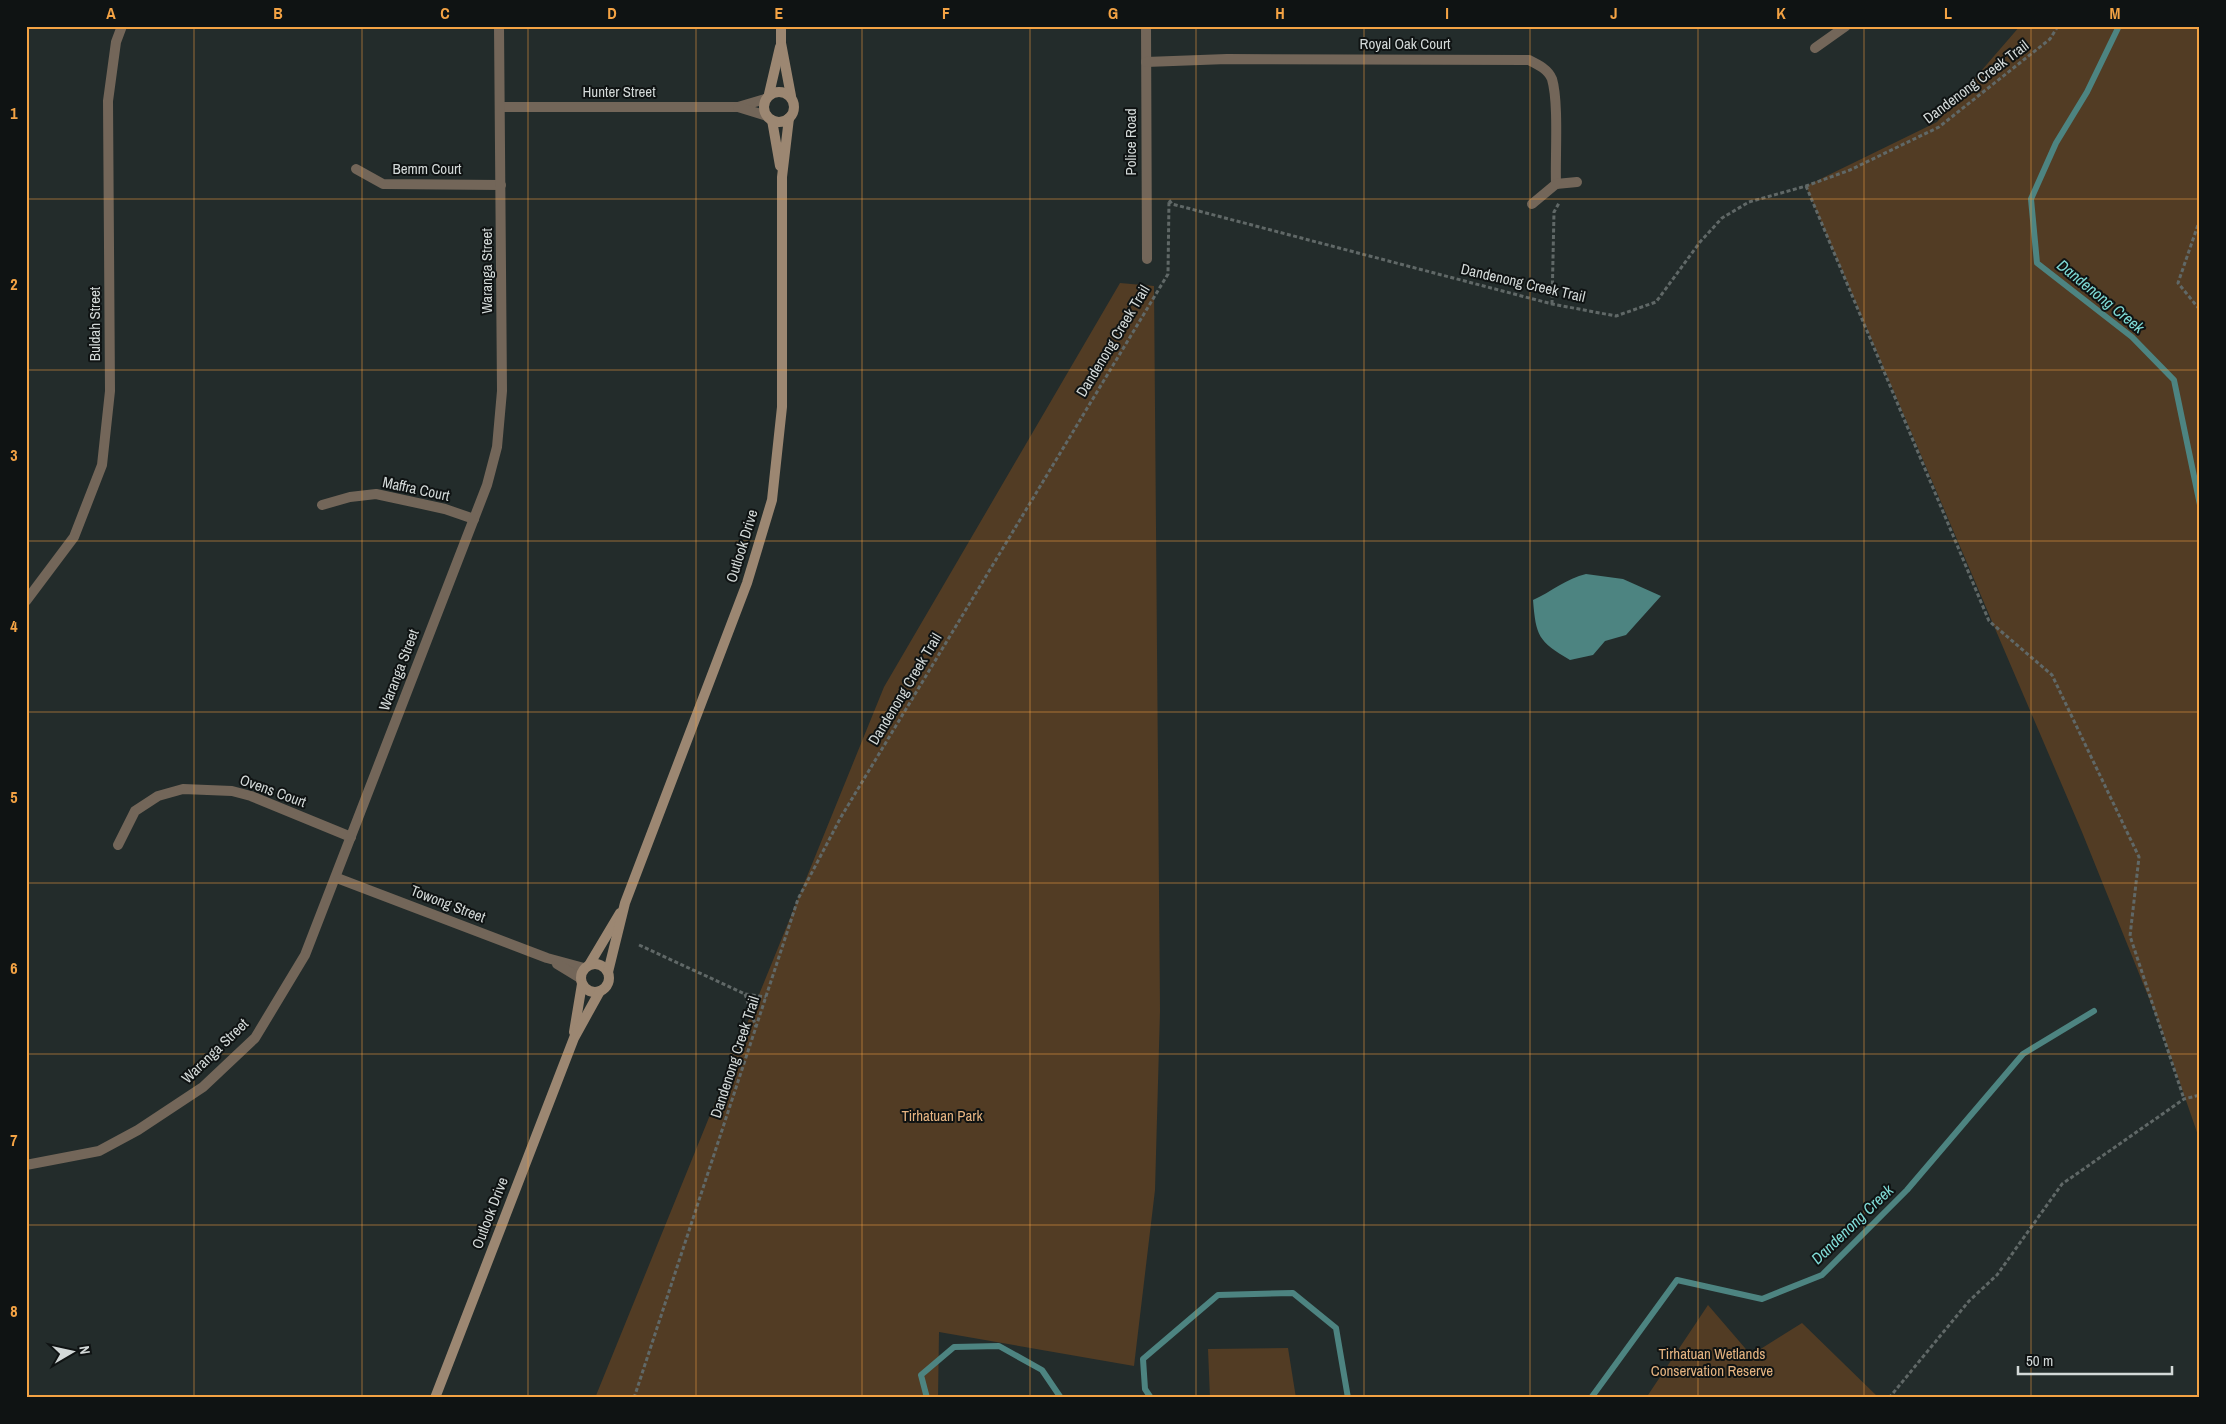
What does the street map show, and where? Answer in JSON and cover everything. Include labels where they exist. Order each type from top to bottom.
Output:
[{"type":"street","name":"Buldah Street","points":[[26,602],[74,537],[102,466],[110,391],[108,102],[116,42],[122,26]]},
{"type":"street","name":"Waranga Street","points":[[26,1165],[99,1151],[138,1130],[203,1087],[255,1038],[305,956],[337,878],[351,837],[487,485],[497,447],[502,392],[502,185],[499,26]]},
{"type":"street","points":[[781,26],[781,44],[795,108],[789,118],[778,122],[770,118],[764,105],[781,44]]},
{"type":"street","name":"Police Road","points":[[1146,26],[1146,259]]},
{"type":"street","points":[[1815,48],[1846,26]]},
{"type":"street","name":"Royal Oak Court","points":[[1146,62],[1226,59],[1529,60],[1543,67],[1551,78],[1554,99],[1556,184]]},
{"type":"street","points":[[767,97],[780,91],[791,96]]},
{"type":"street","name":"Hunter Street","points":[[738,107],[767,97]]},
{"type":"street","name":"Hunter Street","points":[[501,107],[738,107],[770,118]]},
{"type":"street","name":"Outlook Drive","points":[[770,118],[782,177]]},
{"type":"street","name":"Outlook Drive","points":[[608,972],[625,903],[747,583],[772,500],[782,407],[782,177],[789,118]]},
{"type":"street","name":"Bemm Court","points":[[356,169],[383,184],[502,185]]},
{"type":"street","points":[[1532,204],[1556,184],[1577,182]]},
{"type":"street","name":"Maffra Court","points":[[322,505],[350,497],[376,494],[445,509],[474,519]]},
{"type":"street","name":"Ovens Court","points":[[118,845],[135,811],[158,796],[183,789],[216,789],[252,796],[351,837]]},
{"type":"street","name":"Towong Street","points":[[337,878],[547,958],[587,966]]},
{"type":"street","name":"Outlook Drive","points":[[587,966],[625,903]]},
{"type":"street","name":"Towong Street","points":[[547,958],[581,981]]},
{"type":"street","points":[[600,964],[608,972],[608,983],[600,991],[589,991],[581,981],[587,966],[600,964]]},
{"type":"street","name":"Outlook Drive","points":[[574,1038],[581,981]]},
{"type":"street","name":"Outlook Drive","points":[[435,1398],[574,1038],[600,991]]},
{"type":"path","name":"Dandenong Creek Trail","points":[[634,1398],[798,899],[841,817],[1168,274],[1169,200],[1172,204],[1552,304],[1616,316],[1656,302],[1700,242],[1722,218],[1749,202],[1806,186],[1850,170],[1939,127],[2050,39],[2058,26]]},
{"type":"path","points":[[1806,186],[1989,621],[2052,675],[2139,857],[2130,936],[2184,1099]]},
{"type":"path","points":[[1552,304],[1554,212],[1560,200]]},
{"type":"path","points":[[2200,219],[2178,283],[2200,310]]},
{"type":"path","points":[[640,944],[745,994],[766,997]]},
{"type":"path","points":[[745,994],[756,1027]]},
{"type":"path","points":[[1891,1397],[1969,1301],[1997,1275],[2062,1184],[2184,1099],[2200,1095]]},
{"type":"green space","points":[[2020,26],[2200,26],[2200,1141],[2161,1028],[2082,832],[1806,186],[1937,122]]},
{"type":"green space","name":"Tirhatuan Park","points":[[1120,283],[1154,286],[1160,1011],[1155,1190],[1134,1366],[939,1332],[938,1398],[595,1398],[884,687]]},
{"type":"green space","name":"Tirhatuan Wetlands Conservation Reserve","points":[[1708,1305],[1751,1355],[1802,1323],[1879,1398],[1646,1398]]},
{"type":"green space","points":[[1288,1348],[1296,1398],[1210,1398],[1208,1349]]},
{"type":"water","points":[[1586,574],[1623,579],[1661,596],[1626,635],[1605,641],[1593,655],[1570,660],[1551,648],[1541,636],[1536,622],[1533,600],[1572,579]]},
{"type":"waterway","name":"Dandenong Creek","points":[[2119,26],[2087,92],[2056,143],[2031,199],[2037,263],[2132,337],[2174,380],[2200,505]]},
{"type":"waterway","name":"Dandenong Creek","points":[[1591,1398],[1677,1280],[1762,1299],[1822,1275],[1907,1190],[2023,1054],[2094,1011]]},
{"type":"waterway","name":"Dandenong Creek","points":[[1151,1398],[1145,1389],[1143,1359],[1218,1295],[1293,1293],[1336,1328],[1348,1398]]},
{"type":"waterway","name":"Dandenong Creek","points":[[927,1398],[921,1375],[954,1347],[999,1346],[1042,1370],[1061,1398]]}]
